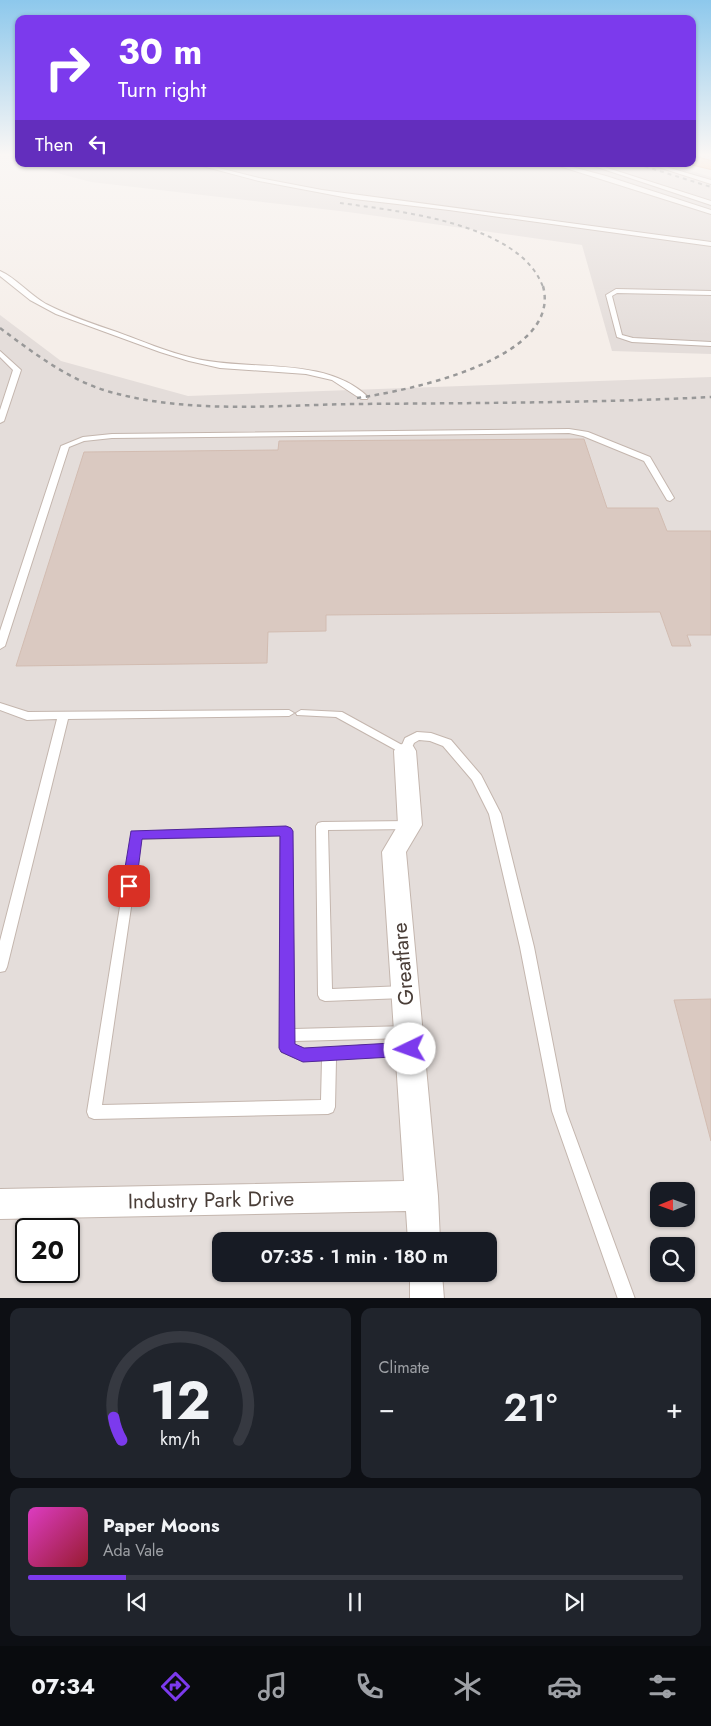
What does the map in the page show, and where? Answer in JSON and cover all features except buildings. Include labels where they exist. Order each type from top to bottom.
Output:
[{"type":"street","points":[[405,751],[410,825]]},
{"type":"street","name":"Greatfare","points":[[410,825],[394,852],[424,1232]]},
{"type":"street","name":"Industry Park Drive","points":[[0,1204],[422,1196]]},
{"type":"street","points":[[426,1282],[427,1298]]},
{"type":"lane","points":[[506,216],[711,244]]},
{"type":"lane","points":[[0,273],[32,299],[58,313],[162,351],[220,366],[306,372],[334,378],[364,397]]},
{"type":"lane","points":[[711,293],[616,292],[609,295],[619,336],[632,340],[711,344]]},
{"type":"lane","points":[[0,353],[17,370],[0,421]]},
{"type":"lane","points":[[0,646],[65,446],[83,439],[112,436],[569,431],[585,434],[647,459],[670,498]]},
{"type":"lane","points":[[0,706],[27,716],[289,713]]},
{"type":"lane","points":[[301,713],[338,714],[405,751],[409,741],[417,736],[431,737],[447,743],[477,778],[495,814],[527,947],[559,1111],[627,1298]]},
{"type":"lane","points":[[0,967],[63,716]]},
{"type":"lane","points":[[405,992],[325,995],[322,826],[410,825]]},
{"type":"lane","points":[[329,1054],[328,1107],[94,1112],[136,835],[286,831],[287,1048],[303,1055],[329,1054],[409,1040]]},
{"type":"lane","points":[[288,1035],[409,1040]]},
{"type":"shaded area","points":[[373,216],[711,216],[711,354],[612,351],[582,245]]},
{"type":"shaded area","points":[[0,315],[61,361],[188,396],[711,377],[711,1298],[0,1298]]},
{"type":"railway","points":[[421,216],[484,234],[510,248],[530,265],[543,287]]},
{"type":"railway","points":[[357,398],[410,388],[443,379],[476,367],[506,352],[529,334],[543,312],[543,287]]},
{"type":"railway","points":[[0,328],[54,366],[83,382],[114,393],[174,404],[235,407],[578,402],[711,397]]},
{"type":"route","points":[[129,886],[136,835],[286,831],[287,1048],[303,1055],[410,1049]]}]
